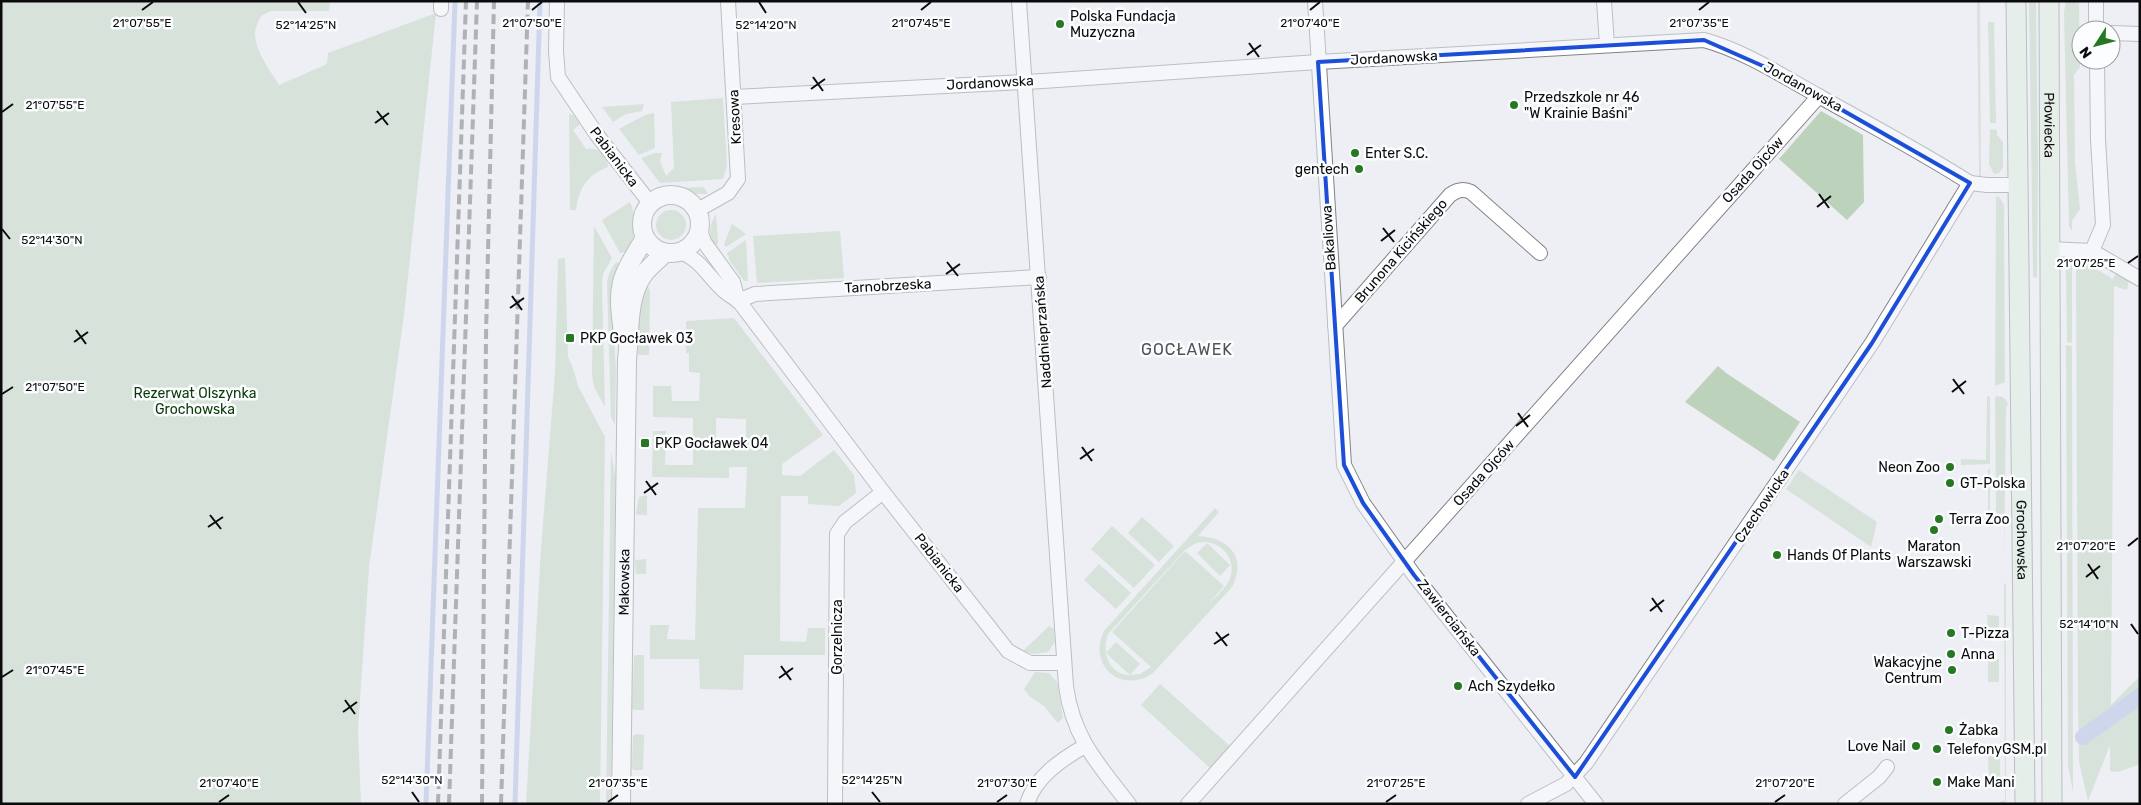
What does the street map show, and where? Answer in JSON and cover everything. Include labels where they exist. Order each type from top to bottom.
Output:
[{"type":"main road","points":[[2016,1],[2018,185]]},
{"type":"main road","name":"Płowiecka","points":[[2048,1],[2049,249]]},
{"type":"main road","name":"Grochowska","points":[[2018,185],[2025,804]]},
{"type":"main road","points":[[2049,249],[2052,804]]},
{"type":"street","name":"Pabianicka","points":[[557,1],[558,77],[579,110],[650,203]]},
{"type":"street","name":"Kresowa","points":[[698,219],[728,193],[738,179],[728,1]]},
{"type":"street","name":"Naddnieprzańska","points":[[1019,1],[1039,277],[1063,663]]},
{"type":"street","name":"Bakaliowa","points":[[1315,1],[1342,451],[1347,474]]},
{"type":"street","points":[[1604,1],[1607,45]]},
{"type":"street","points":[[2096,1],[2096,20]]},
{"type":"street","points":[[2121,33],[2140,34]]},
{"type":"street","name":"Jordanowska","points":[[734,97],[1161,74],[1318,62],[1704,40],[1748,58],[1819,96],[1970,183],[2018,185]]},
{"type":"street","points":[[2092,250],[2103,225],[2098,139],[2097,70]]},
{"type":"street","name":"Osada Ojców","points":[[1188,804],[1819,96]]},
{"type":"street","name":"Czechowicka","points":[[1528,804],[1559,790],[1575,777],[1592,755],[1872,343],[1970,183]]},
{"type":"street","name":"Brunona Kicińskiego","points":[[1335,326],[1450,195],[1456,191],[1467,190],[1471,192],[1540,253]]},
{"type":"street","points":[[674,195],[687,200],[698,219],[693,243],[673,252],[654,247],[645,238],[642,221],[644,213],[650,203],[660,197],[674,195]]},
{"type":"street","name":"Pabianicka","points":[[698,219],[704,242],[733,282],[738,301]]},
{"type":"street","name":"Makowska","points":[[627,360],[618,300],[622,277],[645,238]]},
{"type":"street","points":[[2049,249],[2092,250],[2140,279]]},
{"type":"street","name":"Pabianicka","points":[[673,252],[690,256],[700,264],[722,289],[738,301],[883,492],[1008,651],[1030,663],[1063,663]]},
{"type":"street","name":"Makowska","points":[[621,804],[627,360],[637,286],[643,275],[673,252]]},
{"type":"street","name":"Tarnobrzeska","points":[[738,301],[755,294],[1039,277]]},
{"type":"street","name":"Zawierciańska","points":[[1347,474],[1363,503],[1405,561],[1596,804]]},
{"type":"street","name":"Gorzelnicza","points":[[836,804],[837,534],[845,522],[883,492]]},
{"type":"street","points":[[1063,663],[1070,708],[1084,746],[1129,804]]},
{"type":"street","points":[[1027,804],[1033,790],[1043,777],[1070,754],[1084,746]]},
{"type":"street","points":[[1845,804],[1879,777],[1888,767]]},
{"type":"highlighted area","points":[[1704,40],[1772,70],[1970,183],[1872,343],[1575,777],[1414,575],[1363,503],[1344,465],[1318,62]]},
{"type":"green space","name":"Rezerwat Olszynka Grochowska","points":[[1,1],[330,1],[329,11],[271,11],[261,16],[255,31],[255,38],[263,60],[279,85],[327,64],[328,53],[436,13],[404,315],[369,567],[358,730],[361,804],[1,804]]},
{"type":"green space","points":[[1977,1],[1980,1],[1981,177],[1979,177]]},
{"type":"green space","points":[[2029,1],[2036,1],[2037,278],[2033,277]]},
{"type":"green space","points":[[2066,1],[2079,2],[2079,20],[2071,20],[2071,70],[2078,70],[2074,75],[2075,162],[2080,209],[2072,221],[2072,231],[2069,226],[2064,12]]},
{"type":"green space","points":[[1988,22],[1994,22],[1996,123],[1990,123]]},
{"type":"green space","points":[[723,98],[727,166],[723,179],[660,183],[641,158],[654,153],[662,153],[660,161],[666,176],[674,168],[671,102]]},
{"type":"green space","points":[[644,104],[642,111],[626,114],[613,122],[602,107]]},
{"type":"green space","points":[[1821,111],[1863,135],[1864,202],[1847,220],[1779,159]]},
{"type":"green space","points":[[654,113],[655,148],[639,155],[619,129],[645,115]]},
{"type":"green space","points":[[569,114],[573,115],[580,124],[573,130],[586,149],[598,150],[608,163],[608,167],[589,178],[585,183],[579,195],[576,210],[570,210]]},
{"type":"green space","points":[[1990,129],[1997,130],[1997,135],[2003,142],[2003,167],[1999,173],[1994,174],[1989,164]]},
{"type":"green space","points":[[704,187],[708,194],[695,194],[681,188]]},
{"type":"green space","points":[[1996,196],[2000,198],[2004,205],[2005,382],[1995,386]]},
{"type":"green space","points":[[630,202],[634,214],[634,235],[628,253],[620,253],[602,220]]},
{"type":"green space","points":[[671,210],[677,211],[685,219],[685,231],[677,239],[671,240],[665,239],[657,231],[656,225],[657,219],[665,211]]},
{"type":"green space","points":[[716,214],[718,243],[714,248],[710,231]]},
{"type":"green space","points":[[732,224],[746,234],[726,247],[724,244]]},
{"type":"green space","points":[[594,226],[612,258],[603,274],[602,284],[605,407],[594,387],[592,374]]},
{"type":"green space","points":[[840,231],[844,278],[757,283],[753,236]]},
{"type":"green space","points":[[746,240],[748,281],[744,281],[730,261],[727,253]]},
{"type":"green space","points":[[565,258],[568,357],[578,386],[605,437],[600,804],[526,804],[541,549],[555,373],[558,259]]},
{"type":"green space","points":[[616,262],[621,264],[611,294],[616,368],[615,425],[611,417],[607,283],[609,273]]},
{"type":"green space","points":[[2072,262],[2072,343],[2067,342],[2066,270]]},
{"type":"green space","points":[[2080,263],[2085,263],[2112,280],[2116,273],[2129,280],[2127,290],[2114,286],[2111,705],[2140,676],[2140,764],[2118,772],[2110,771],[2110,745],[2088,801],[2079,761],[2078,704],[2076,266]]},
{"type":"green space","points":[[647,284],[650,291],[649,355],[638,355],[639,304]]},
{"type":"green space","points":[[734,318],[823,435],[782,464],[782,475],[800,476],[834,450],[854,475],[856,493],[839,506],[808,504],[808,496],[781,496],[780,641],[806,642],[808,628],[825,628],[825,655],[744,655],[743,690],[700,689],[699,659],[650,659],[650,625],[669,625],[667,639],[695,640],[698,508],[745,508],[747,467],[729,467],[729,478],[652,477],[653,431],[666,431],[665,465],[693,465],[693,418],[653,417],[653,386],[671,386],[672,401],[699,401],[700,373],[689,372],[689,353],[686,353],[686,321]],"holes":[[[716,418],[746,419],[746,448],[716,448]]]},
{"type":"green space","points":[[2066,345],[2072,346],[2073,792],[2068,766]]},
{"type":"green space","points":[[1718,366],[1800,422],[1774,461],[1685,402]]},
{"type":"green space","points":[[1987,396],[1990,397],[1990,464],[1961,465],[1961,459],[1986,460]]},
{"type":"green space","points":[[1995,397],[2003,397],[2008,403],[2006,408],[2004,562],[2004,515],[1998,515],[1996,511]]},
{"type":"green space","points":[[611,451],[615,475],[615,515],[611,804],[606,804]]},
{"type":"green space","points":[[1988,469],[1990,469],[1990,520],[1988,520]]},
{"type":"green space","points":[[1799,470],[1877,522],[1871,547],[1786,489]]},
{"type":"green space","points":[[647,495],[647,515],[638,515],[636,513],[639,497]]},
{"type":"green space","points":[[1215,508],[1219,512],[1198,536],[1218,540],[1232,551],[1238,567],[1232,587],[1153,673],[1141,679],[1129,681],[1110,673],[1100,655],[1100,643],[1104,631]],"holes":[[[1206,542],[1220,547],[1229,557],[1232,571],[1227,584],[1207,605],[1224,586],[1185,551],[1112,632],[1151,667],[1140,674],[1123,674],[1112,667],[1108,661],[1106,648],[1108,634],[1185,550],[1196,543]]]},
{"type":"green space","points":[[1142,517],[1174,546],[1159,562],[1128,533]]},
{"type":"green space","points":[[1112,526],[1155,565],[1134,588],[1091,549]]},
{"type":"green space","points":[[1207,543],[1230,565],[1220,576],[1197,553]]},
{"type":"green space","points":[[646,559],[646,574],[636,574],[635,560]]},
{"type":"green space","points":[[1099,564],[1131,593],[1116,609],[1084,580]]},
{"type":"green space","points":[[2004,582],[2006,586],[2006,804],[2000,804],[2001,801],[2005,801]]},
{"type":"green space","points":[[1987,615],[1999,616],[1999,629],[1988,629]]},
{"type":"green space","points":[[1049,626],[1054,629],[1055,642],[1048,652],[1034,654],[1023,651]]},
{"type":"green space","points":[[1116,642],[1140,664],[1130,675],[1106,653]]},
{"type":"green space","points":[[635,655],[644,655],[644,710],[634,710],[632,708]]},
{"type":"green space","points":[[1999,659],[1999,682],[1988,682],[1988,660]]},
{"type":"green space","points":[[1035,672],[1049,673],[1057,682],[1063,718],[1058,723],[1044,706],[1029,696],[1024,689]]},
{"type":"green space","points":[[1160,684],[1230,746],[1210,768],[1141,705]]},
{"type":"green space","points":[[636,734],[644,735],[643,770],[633,770],[632,767],[633,736]]},
{"type":"green space","points":[[1988,754],[2000,754],[2000,780],[1989,780]]},
{"type":"waterway","points":[[426,804],[455,1]]},
{"type":"waterway","points":[[515,804],[540,1]]},
{"type":"waterway","points":[[2083,737],[2140,696]]},
{"type":"railway","points":[[438,804],[466,1]]},
{"type":"railway","points":[[449,804],[477,1]]},
{"type":"railway","points":[[482,804],[486,335],[494,1]]},
{"type":"railway","points":[[501,804],[528,1]]},
{"type":"place","name":"Polska Fundacja Muzyczna","points":[[1060,24]]},
{"type":"place","name":"Przedszkole nr 46 \"W Krainie Baśni\"","points":[[1514,105]]},
{"type":"place","name":"Enter S.C.","points":[[1355,153]]},
{"type":"place","name":"gentech","points":[[1359,169]]},
{"type":"place","name":"PKP Gocławek 03","points":[[570,338]]},
{"type":"place","name":"PKP Gocławek 04","points":[[645,443]]},
{"type":"place","name":"Neon Zoo","points":[[1950,467]]},
{"type":"place","name":"GT-Polska","points":[[1950,483]]},
{"type":"place","name":"Terra Zoo","points":[[1939,519]]},
{"type":"place","name":"Maraton Warszawski","points":[[1934,530]]},
{"type":"place","name":"Hands Of Plants","points":[[1777,555]]},
{"type":"place","name":"T-Pizza","points":[[1951,633]]},
{"type":"place","name":"Anna","points":[[1951,654]]},
{"type":"place","name":"Wakacyjne Centrum","points":[[1952,670]]},
{"type":"place","name":"Ach Szydełko","points":[[1458,686]]},
{"type":"place","name":"Żabka","points":[[1949,730]]},
{"type":"place","name":"Love Nail","points":[[1916,746]]},
{"type":"place","name":"TelefonyGSM.pl","points":[[1937,749]]},
{"type":"place","name":"Make Mani","points":[[1937,782]]},
{"type":"district","name":"GOCŁAWEK","points":[[1187,349]]}]
